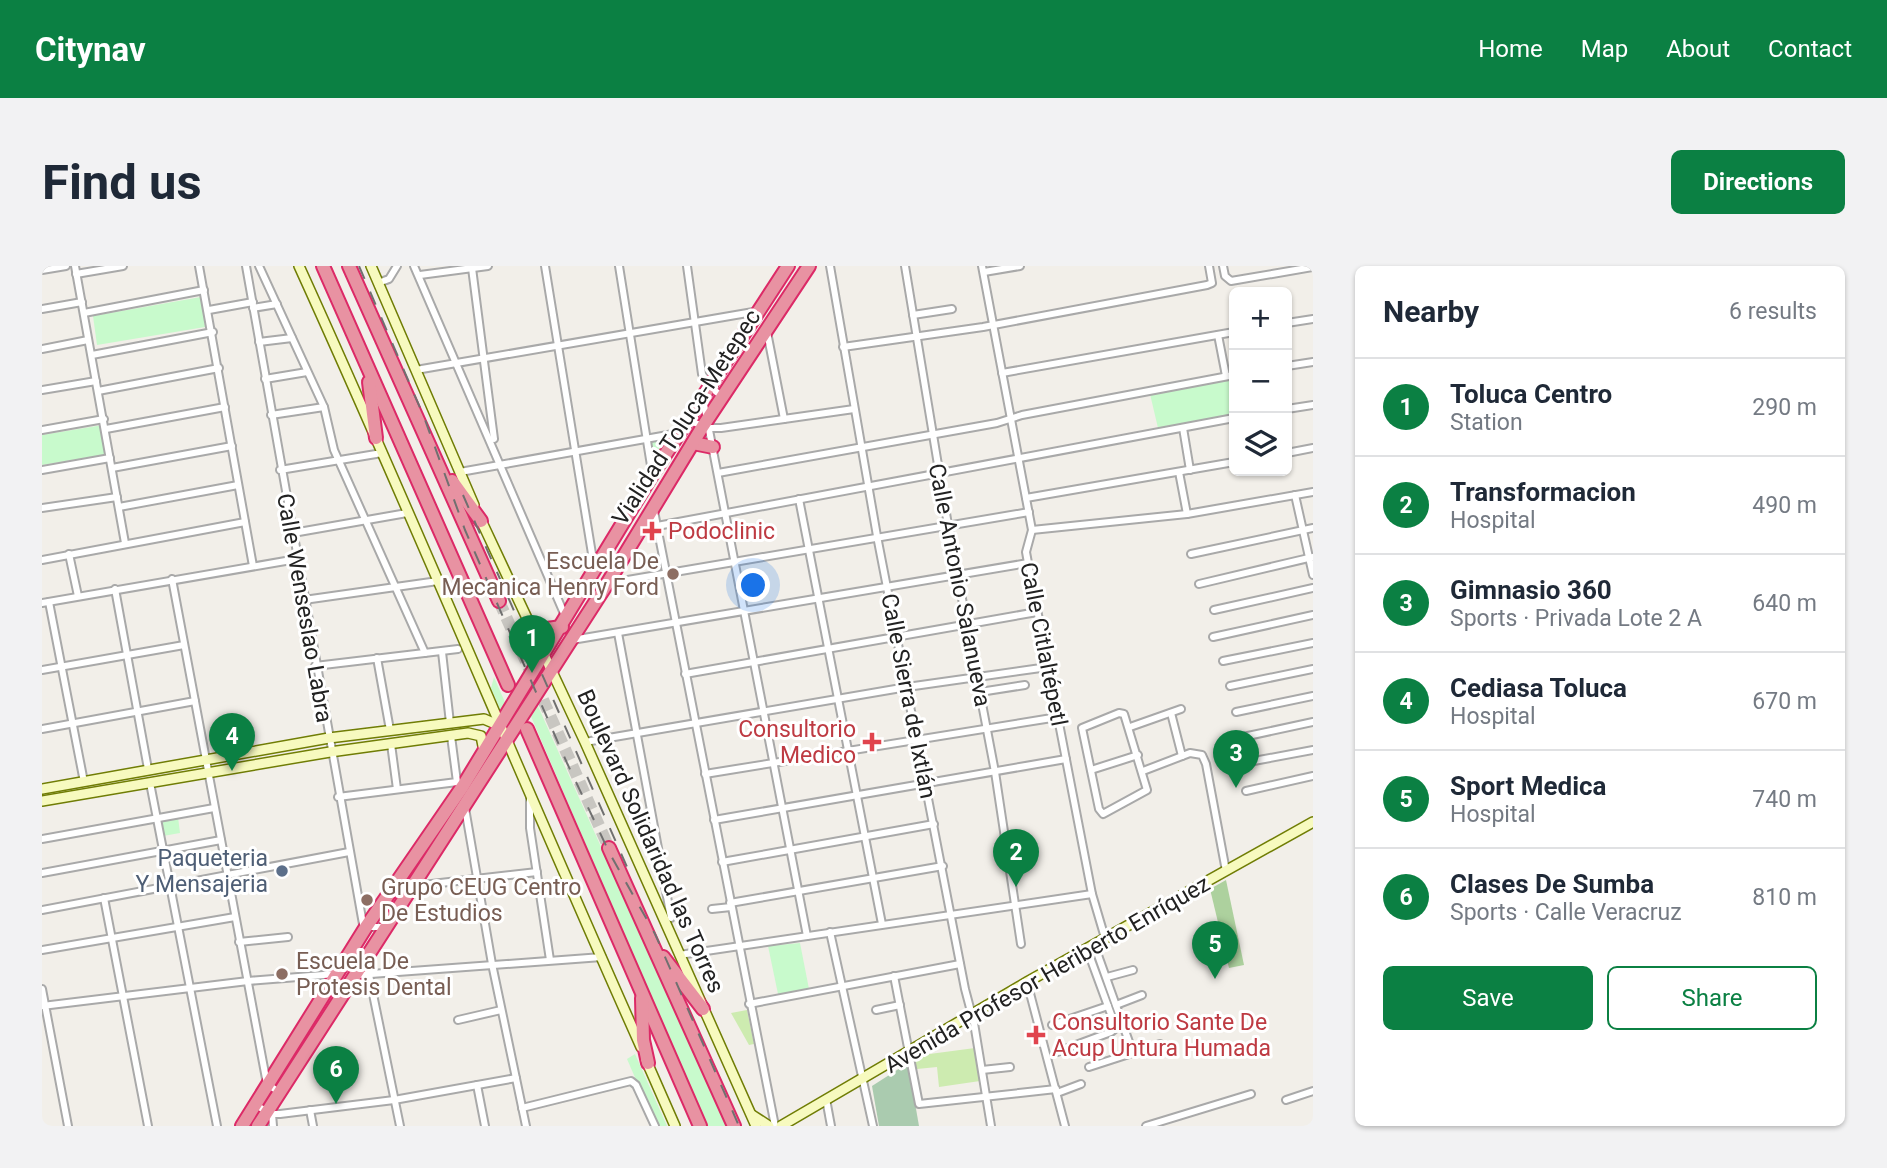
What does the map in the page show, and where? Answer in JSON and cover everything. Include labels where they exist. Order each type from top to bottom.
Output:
[{"type":"highway","points":[[323,266],[508,684]]},
{"type":"highway","points":[[349,266],[499,601]]},
{"type":"highway","name":"Vialidad Toluca-Metepec","points":[[265,1110],[267,1084],[543,659],[652,475],[788,266]]},
{"type":"highway","name":"Vialidad Toluca-Metepec","points":[[265,1110],[363,975],[366,960],[412,887],[607,584],[693,443],[810,266]]},
{"type":"highway","points":[[754,352],[770,349]]},
{"type":"highway","points":[[367,368],[376,438]]},
{"type":"highway","points":[[693,443],[713,447]]},
{"type":"highway","points":[[436,456],[481,521]]},
{"type":"highway","points":[[531,631],[564,623]]},
{"type":"highway","points":[[527,729],[700,1126]]},
{"type":"highway","name":"Boulevard Solidaridad las Torres","points":[[609,848],[734,1126]]},
{"type":"highway","points":[[646,932],[703,1009]]},
{"type":"highway","points":[[638,981],[648,1063]]},
{"type":"highway","points":[[242,1126],[265,1110]]},
{"type":"highway","points":[[258,1126],[265,1110]]},
{"type":"main road","points":[[299,266],[675,1126]]},
{"type":"main road","name":"Boulevard Solidaridad las Torres","points":[[370,266],[481,521],[750,1114]]},
{"type":"main road","points":[[42,789],[329,738],[484,719],[498,725]]},
{"type":"main road","points":[[42,800],[330,752],[451,736],[478,734],[484,751]]},
{"type":"main road","name":"Avenida Profesor Heriberto Enríquez","points":[[780,1126],[1090,946],[1313,822]]},
{"type":"main road","points":[[750,1114],[753,1126]]},
{"type":"main road","points":[[750,1114],[769,1126]]},
{"type":"street","points":[[42,270],[66,266]]},
{"type":"street","points":[[75,266],[125,544]]},
{"type":"street","points":[[76,274],[123,266]]},
{"type":"street","points":[[199,266],[253,566]]},
{"type":"street","name":"Calle Wenseslao Labra","points":[[246,266],[338,797],[366,928]]},
{"type":"street","points":[[259,266],[324,407],[339,461],[425,653]]},
{"type":"street","points":[[378,283],[389,279],[397,266]]},
{"type":"street","points":[[414,266],[494,448],[564,623]]},
{"type":"street","points":[[420,275],[433,269],[488,266]]},
{"type":"street","points":[[545,266],[595,571]]},
{"type":"street","points":[[620,266],[652,475]]},
{"type":"street","points":[[687,266],[702,374],[710,387],[723,397]]},
{"type":"street","name":"Calle Sierra de Ixtlán","points":[[830,266],[877,536],[972,1015],[991,1126]]},
{"type":"street","name":"Calle Antonio Salanueva","points":[[905,266],[948,525],[995,772],[1021,944]]},
{"type":"street","points":[[983,269],[1020,266]]},
{"type":"street","points":[[843,347],[993,324],[1207,285],[1212,283],[1209,266]]},
{"type":"street","points":[[1223,266],[1227,278],[1231,281],[1313,267]]},
{"type":"street","points":[[472,268],[494,448]]},
{"type":"street","name":"Calle Citlaltépetl","points":[[983,269],[1032,530],[1026,552],[1028,563],[1092,894],[1105,938]]},
{"type":"street","points":[[83,313],[204,290]]},
{"type":"street","points":[[42,309],[82,302]]},
{"type":"street","points":[[209,310],[277,304]]},
{"type":"street","points":[[913,314],[952,309]]},
{"type":"street","points":[[416,370],[694,320],[759,311]]},
{"type":"street","points":[[1292,322],[1313,318]]},
{"type":"street","points":[[92,355],[213,332]]},
{"type":"street","points":[[766,332],[784,419]]},
{"type":"street","points":[[1002,373],[1229,333]]},
{"type":"street","points":[[1218,335],[1226,376]]},
{"type":"street","points":[[259,342],[292,338]]},
{"type":"street","points":[[42,349],[88,341]]},
{"type":"street","points":[[1292,365],[1313,362]]},
{"type":"street","points":[[98,391],[219,368]]},
{"type":"street","points":[[265,379],[307,372]]},
{"type":"street","points":[[718,473],[1229,376]]},
{"type":"street","points":[[42,390],[96,381]]},
{"type":"street","points":[[703,399],[807,936]]},
{"type":"street","points":[[1292,408],[1313,405]]},
{"type":"street","points":[[106,429],[225,407]]},
{"type":"street","points":[[271,415],[324,407]]},
{"type":"street","points":[[460,472],[646,440],[685,427],[854,410]]},
{"type":"street","points":[[42,430],[104,419]]},
{"type":"street","points":[[657,526],[1229,419]]},
{"type":"street","points":[[1183,428],[1190,470]]},
{"type":"street","points":[[112,468],[232,446]]},
{"type":"street","points":[[1292,452],[1313,448]]},
{"type":"street","points":[[280,470],[382,453]]},
{"type":"street","points":[[42,470],[110,458]]},
{"type":"street","points":[[1026,498],[1229,463]]},
{"type":"street","points":[[1179,472],[1187,514]]},
{"type":"street","points":[[119,507],[239,485]]},
{"type":"street","points":[[1032,530],[1187,514],[1313,492]]},
{"type":"street","points":[[1295,495],[1313,575]]},
{"type":"street","points":[[42,508],[117,497]]},
{"type":"street","points":[[799,499],[882,924]]},
{"type":"street","points":[[653,506],[775,1126]]},
{"type":"street","points":[[607,584],[1029,512]]},
{"type":"street","points":[[293,533],[407,513]]},
{"type":"street","points":[[42,560],[245,522]]},
{"type":"street","points":[[1191,554],[1313,528]]},
{"type":"street","points":[[69,555],[78,596]]},
{"type":"street","points":[[1199,584],[1311,557]]},
{"type":"street","points":[[84,782],[46,602],[297,559]]},
{"type":"street","points":[[570,640],[744,613],[1028,563]]},
{"type":"street","points":[[172,579],[267,1084],[279,1092]]},
{"type":"street","points":[[304,600],[438,581]]},
{"type":"street","points":[[1214,610],[1313,588]]},
{"type":"street","points":[[115,589],[148,769]]},
{"type":"street","points":[[685,674],[1037,612]]},
{"type":"street","points":[[1213,637],[1313,615]]},
{"type":"street","points":[[618,633],[671,918]]},
{"type":"street","points":[[1223,661],[1313,643]]},
{"type":"street","points":[[42,670],[184,645]]},
{"type":"street","points":[[316,666],[458,649]]},
{"type":"street","points":[[442,652],[450,723]]},
{"type":"street","points":[[377,658],[390,730]]},
{"type":"street","points":[[584,743],[907,687],[1048,667]]},
{"type":"street","points":[[1230,686],[1313,669]]},
{"type":"street","points":[[980,692],[1025,685]]},
{"type":"street","points":[[1236,712],[1313,696]]},
{"type":"street","points":[[42,729],[195,701]]},
{"type":"street","points":[[1130,727],[1181,709]]},
{"type":"street","points":[[1122,713],[1130,727],[1143,771],[1146,793],[1103,814],[1099,809],[1082,727],[1122,713]]},
{"type":"street","points":[[1171,713],[1182,756]]},
{"type":"street","points":[[705,774],[916,737],[1058,717]]},
{"type":"street","points":[[1243,737],[1313,722]]},
{"type":"street","points":[[338,797],[457,782],[451,736]]},
{"type":"street","points":[[391,744],[397,789]]},
{"type":"street","points":[[1243,763],[1313,750]]},
{"type":"street","points":[[1143,771],[1182,756],[1198,753],[1205,759],[1226,871]]},
{"type":"street","points":[[1091,770],[1138,755]]},
{"type":"street","points":[[714,820],[1066,759]]},
{"type":"street","points":[[1246,791],[1313,776]]},
{"type":"street","points":[[150,783],[216,1126]]},
{"type":"street","points":[[530,796],[530,828],[550,960]]},
{"type":"street","points":[[465,807],[492,964],[526,1126]]},
{"type":"street","points":[[42,839],[214,808]]},
{"type":"street","points":[[722,862],[934,824]]},
{"type":"street","points":[[42,873],[221,840]]},
{"type":"street","points":[[42,909],[348,852]]},
{"type":"street","points":[[712,909],[943,866]]},
{"type":"street","points":[[412,887],[537,872]]},
{"type":"street","points":[[679,955],[1092,894]]},
{"type":"street","points":[[104,898],[148,1126]]},
{"type":"street","points":[[42,950],[235,917]]},
{"type":"street","points":[[366,928],[388,926]]},
{"type":"street","points":[[830,932],[873,1126]]},
{"type":"street","points":[[239,942],[288,937]]},
{"type":"street","points":[[1057,1052],[1114,1031],[1107,977],[1090,946]]},
{"type":"street","points":[[1090,946],[1133,1053]]},
{"type":"street","points":[[400,1126],[363,975],[602,957]]},
{"type":"street","points":[[750,1004],[960,964]]},
{"type":"street","points":[[1107,977],[1133,970]]},
{"type":"street","points":[[44,1006],[248,981],[336,974]]},
{"type":"street","points":[[894,976],[917,1101],[921,1105],[1056,1091],[1080,1084]]},
{"type":"street","points":[[1027,982],[1065,1126]]},
{"type":"street","points":[[42,989],[68,1126]]},
{"type":"street","points":[[1052,1025],[1142,995]]},
{"type":"street","points":[[876,1010],[900,1005]]},
{"type":"street","points":[[458,1020],[501,1010]]},
{"type":"street","points":[[1125,1028],[1150,1019]]},
{"type":"street","points":[[1088,1067],[1160,1044]]},
{"type":"street","points":[[982,1070],[1010,1067]]},
{"type":"street","points":[[272,1126],[265,1110],[310,1110],[394,1100],[516,1078]]},
{"type":"street","points":[[522,1108],[627,1081],[636,1085],[655,1126]]},
{"type":"street","points":[[477,1085],[485,1126]]},
{"type":"street","points":[[1286,1100],[1313,1091]]},
{"type":"street","points":[[1146,1126],[1251,1094]]},
{"type":"street","points":[[826,1099],[831,1126]]},
{"type":"street","points":[[310,1110],[313,1126]]},
{"type":"green space","points":[[201,297],[205,327],[97,345],[93,316]]},
{"type":"green space","points":[[1229,379],[1229,416],[1158,428],[1150,394]]},
{"type":"green space","points":[[103,425],[108,454],[42,465],[42,435]]},
{"type":"green space","points":[[674,436],[654,466],[650,442]]},
{"type":"green space","points":[[494,677],[507,707],[501,711],[491,688]]},
{"type":"green space","points":[[537,704],[726,1126],[706,1126],[530,714]]},
{"type":"green space","points":[[178,817],[180,833],[163,836],[160,820]]},
{"type":"green space","points":[[1226,880],[1244,965],[1229,968],[1210,889]]},
{"type":"green space","points":[[800,943],[809,989],[778,994],[768,946]]},
{"type":"green space","points":[[747,1010],[754,1044],[749,1045],[731,1013]]},
{"type":"green space","points":[[975,1048],[980,1081],[939,1087],[937,1067],[917,1069],[914,1059],[922,1055]]},
{"type":"green space","points":[[635,1054],[667,1126],[656,1126],[627,1059]]},
{"type":"green space","points":[[908,1063],[919,1126],[879,1126],[872,1086]]},
{"type":"tunnel","points":[[499,601],[609,848]]},
{"type":"railway","points":[[359,266],[424,417],[465,530],[567,763],[610,854],[655,934],[739,1126]]},
{"type":"railway","points":[[463,495],[627,867]]},
{"type":"place","name":"Podoclinic","points":[[652,531]]},
{"type":"place","name":"Escuela De Mecanica Henry Ford","points":[[673,574]]},
{"type":"place","name":"Toluca Centro","points":[[532,673]]},
{"type":"place","name":"Consultorio Medico","points":[[872,742]]},
{"type":"place","name":"Cediasa Toluca","points":[[232,771]]},
{"type":"place","name":"Gimnasio 360","points":[[1236,788]]},
{"type":"place","name":"Paqueteria Y Mensajeria","points":[[282,871]]},
{"type":"place","name":"Transformacion","points":[[1016,887]]},
{"type":"place","name":"Grupo CEUG Centro De Estudios","points":[[367,900]]},
{"type":"place","name":"Escuela De Protesis Dental","points":[[282,974]]},
{"type":"place","name":"Sport Medica","points":[[1215,979]]},
{"type":"place","name":"Consultorio Sante De Acup Untura Humada","points":[[1036,1035]]},
{"type":"place","name":"Clases De Sumba","points":[[336,1104]]}]
